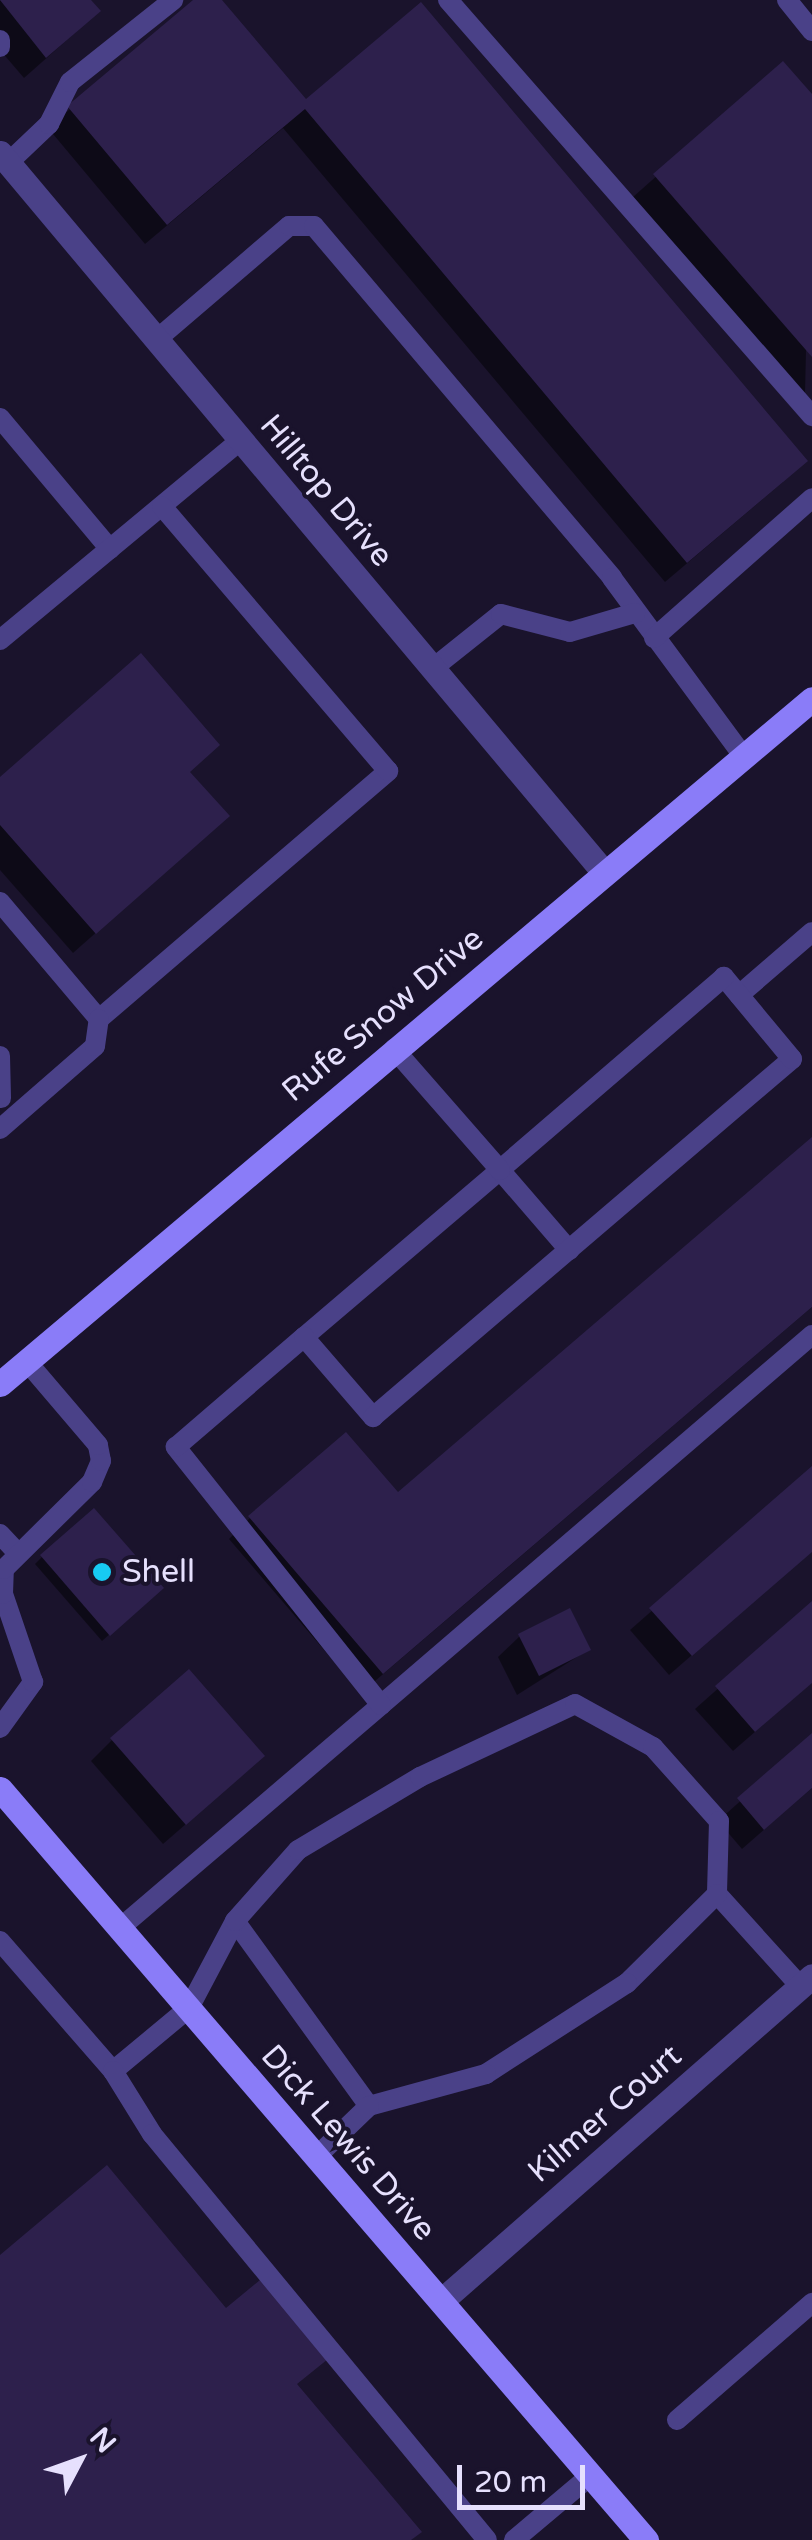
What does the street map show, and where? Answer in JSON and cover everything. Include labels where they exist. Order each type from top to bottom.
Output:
[{"type":"main road","name":"Rufe Snow Drive","points":[[0,1384],[602,872],[811,703]]},
{"type":"main road","name":"Dick Lewis Drive","points":[[0,1789],[646,2540]]},
{"type":"street","name":"Hilltop Drive","points":[[4,158],[602,872]]},
{"type":"street","name":"Kilmer Court","points":[[442,2301],[806,1981]]},
{"type":"lane","points":[[4,158],[50,124],[70,82],[173,0]]},
{"type":"lane","points":[[448,0],[812,416]]},
{"type":"lane","points":[[787,0],[812,31]]},
{"type":"lane","points":[[156,340],[290,226],[314,226],[635,613],[742,756]]},
{"type":"lane","points":[[0,418],[110,549]]},
{"type":"lane","points":[[0,640],[241,440]]},
{"type":"lane","points":[[654,638],[812,498]]},
{"type":"lane","points":[[0,1056],[0,1098],[8,1122],[95,1046],[99,1019],[388,771],[162,506]]},
{"type":"lane","points":[[432,668],[501,614],[570,632],[635,613]]},
{"type":"lane","points":[[0,902],[99,1019]]},
{"type":"lane","points":[[740,995],[812,932]]},
{"type":"lane","points":[[304,1337],[373,1417],[792,1059],[724,976],[176,1447],[381,1704]]},
{"type":"lane","points":[[394,1049],[569,1250]]},
{"type":"lane","points":[[120,1928],[812,1335]]},
{"type":"lane","points":[[0,1728],[33,1682],[3,1594],[15,1550],[92,1482],[101,1461],[98,1445],[27,1362]]},
{"type":"lane","points":[[0,1534],[15,1550]]},
{"type":"lane","points":[[113,2071],[189,2008],[235,1921],[298,1850],[420,1777],[575,1704],[653,1747],[719,1821],[717,1894],[626,1983],[486,2074],[369,2106],[317,2156]]},
{"type":"lane","points":[[717,1894],[806,1981]]},
{"type":"lane","points":[[235,1921],[369,2106]]},
{"type":"lane","points":[[0,1941],[113,2071],[152,2134],[487,2540]]},
{"type":"lane","points":[[677,2420],[812,2304]]},
{"type":"lane","points":[[514,2540],[590,2476]]},
{"type":"building","points":[[0,0],[91,0],[101,11],[46,58]]},
{"type":"building","points":[[193,0],[222,0],[306,99],[421,2],[808,461],[687,563],[305,109],[167,225],[67,106]]},
{"type":"building","points":[[783,61],[812,94],[812,357],[653,174]]},
{"type":"building","points":[[141,653],[220,745],[190,772],[230,816],[96,934],[0,825],[0,777]]},
{"type":"building","points":[[812,1137],[812,1307],[383,1674],[248,1516],[346,1432],[398,1492]]},
{"type":"building","points":[[812,1466],[812,1552],[692,1656],[649,1608]]},
{"type":"building","name":"Shell","points":[[94,1508],[164,1588],[110,1636],[40,1555]]},
{"type":"building","points":[[812,1601],[812,1683],[755,1732],[715,1686]]},
{"type":"building","points":[[570,1608],[591,1650],[539,1676],[518,1634]]},
{"type":"building","points":[[189,1669],[265,1756],[186,1825],[110,1738]]},
{"type":"building","points":[[812,1733],[812,1788],[764,1830],[737,1798]]},
{"type":"building","points":[[107,2165],[226,2308],[266,2275],[333,2355],[297,2384],[422,2532],[411,2540],[0,2540],[0,2255]]},
{"type":"place","name":"Shell","points":[[102,1572]]}]
